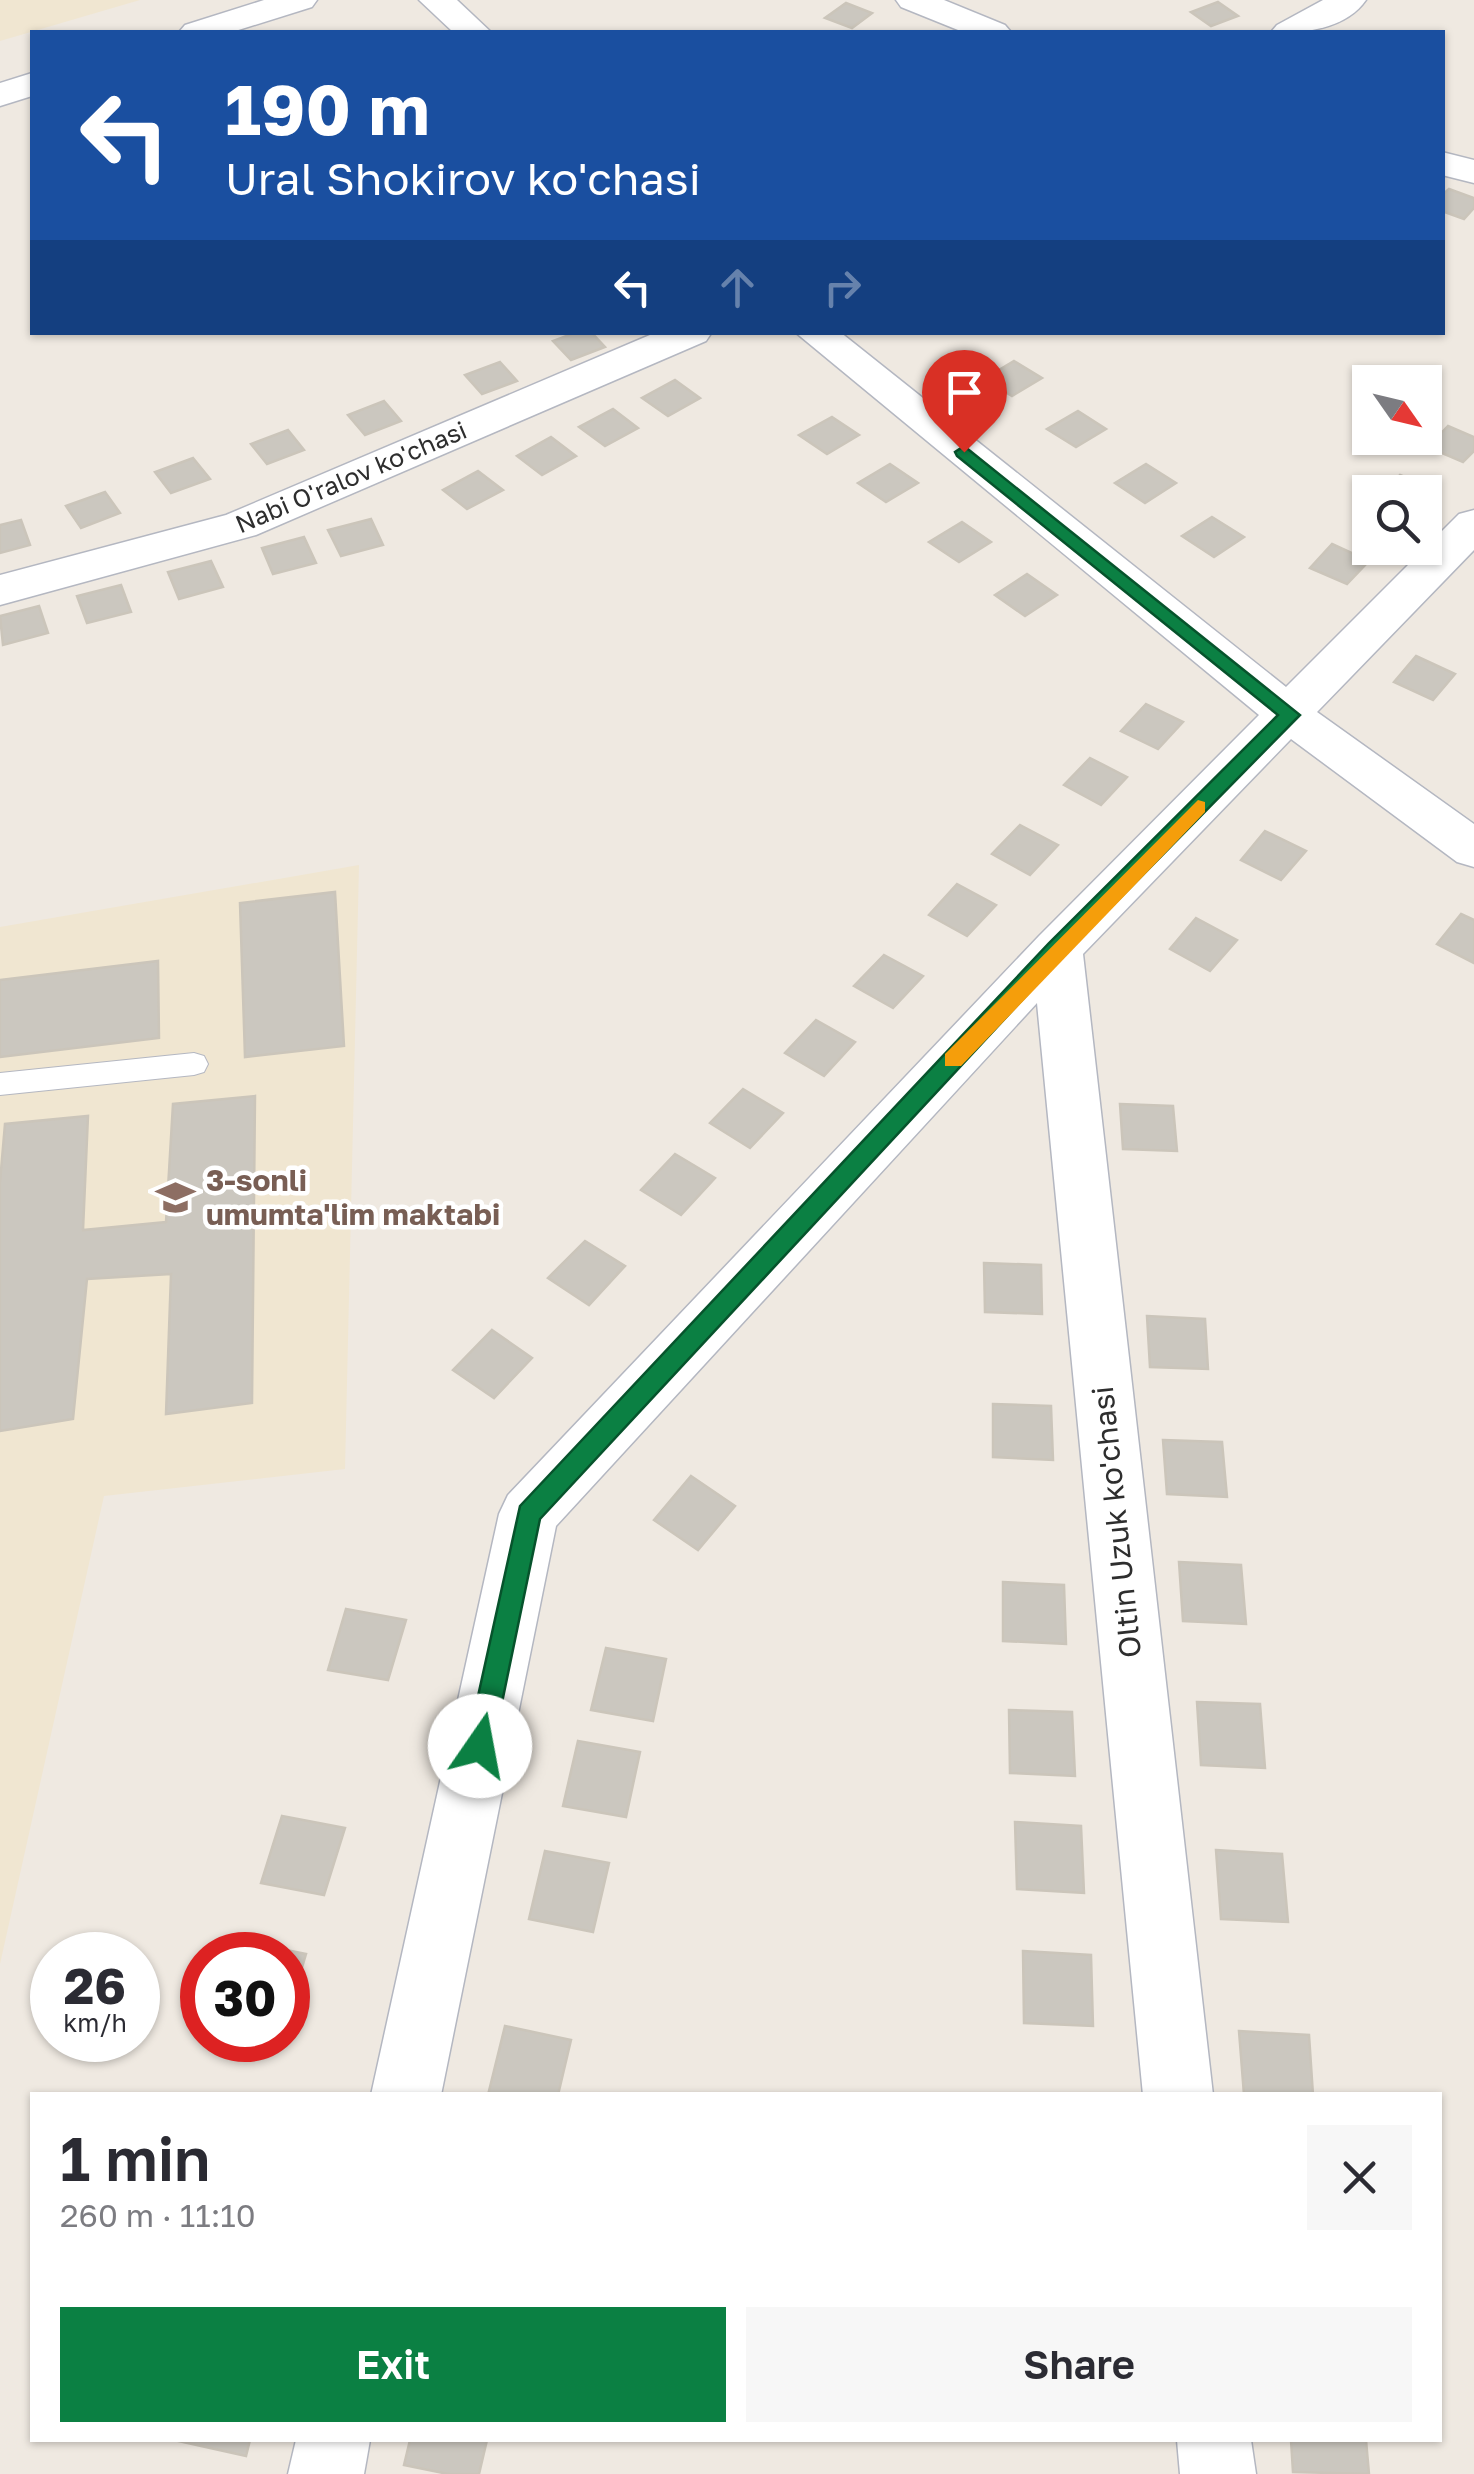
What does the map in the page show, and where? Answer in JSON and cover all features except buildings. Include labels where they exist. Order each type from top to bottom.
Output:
[{"type":"street","points":[[202,30],[300,0]]},
{"type":"street","points":[[436,0],[471,30]]},
{"type":"street","points":[[913,0],[987,30]]},
{"type":"street","points":[[1292,30],[1349,0]]},
{"type":"street","points":[[0,94],[30,85]]},
{"type":"street","points":[[1445,164],[1474,172]]},
{"type":"street","name":"Nabi O'ralov ko'chasi","points":[[0,590],[242,526],[685,335]]},
{"type":"street","points":[[819,335],[1290,715],[1474,849]]},
{"type":"street","points":[[407,2092],[529,1514],[1057,949],[1474,524]]},
{"type":"street","name":"Oltin Uzuk ko'chasi","points":[[1057,949],[1178,2092]]},
{"type":"street","points":[[326,2474],[333,2442]]},
{"type":"street","points":[[1214,2442],[1218,2474]]},
{"type":"lane","points":[[0,1084],[194,1064]]},
{"type":"shaded area","points":[[0,0],[140,0],[30,30],[0,41]]},
{"type":"shaded area","name":"3-sonli umumta'lim maktabi","points":[[359,865],[345,1469],[104,1496],[0,1964],[0,927]]},
{"type":"slow traffic","points":[[953,1060],[1198,807]]},
{"type":"place","name":"3-sonli umumta'lim maktabi","points":[[176,1198]]},
{"type":"route","points":[[480,1746],[529,1514],[1057,949],[1290,715],[964,452]]}]
